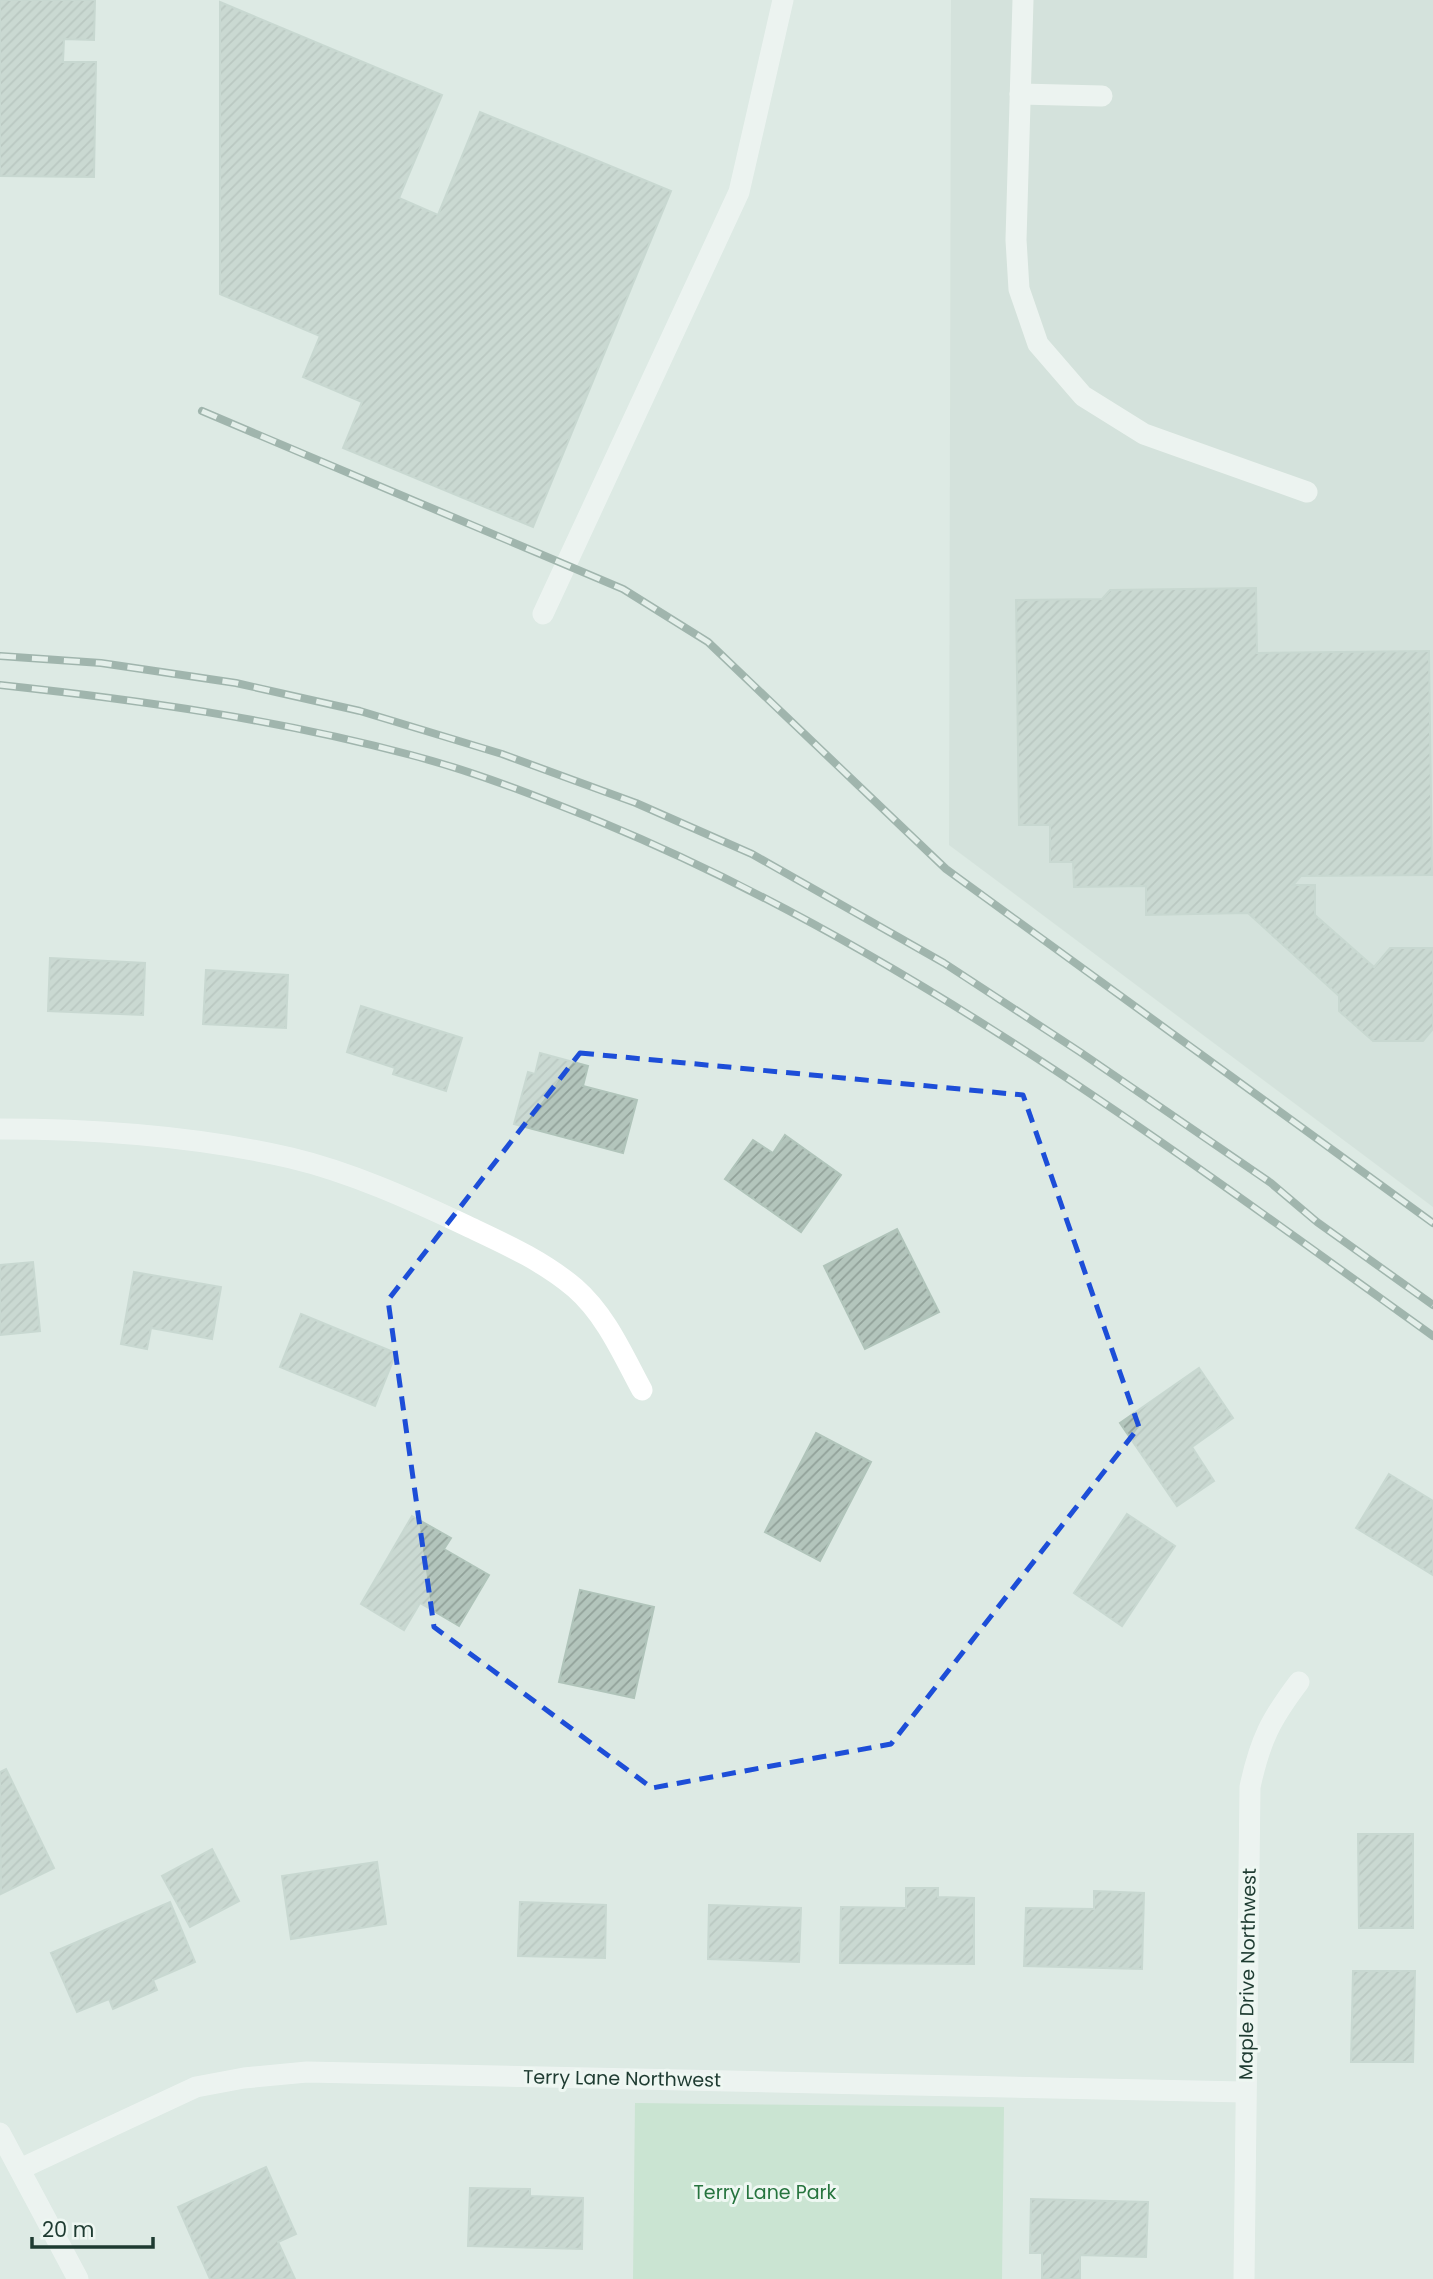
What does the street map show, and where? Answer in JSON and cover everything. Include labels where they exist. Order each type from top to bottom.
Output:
[{"type":"street","points":[[542,614],[739,192],[783,0]]},
{"type":"street","points":[[1023,0],[1016,240],[1019,289],[1038,344],[1083,396],[1144,434],[1307,492]]},
{"type":"street","points":[[1020,94],[1102,96]]},
{"type":"street","points":[[0,1129],[55,1129],[202,1141],[293,1158],[412,1199],[525,1253],[576,1289],[605,1323],[642,1390]]},
{"type":"street","name":"Maple Drive Northwest","points":[[1244,2279],[1244,2092],[1251,1787],[1258,1747],[1276,1712],[1299,1682]]},
{"type":"street","name":"Terry Lane Northwest","points":[[20,2169],[195,2087],[244,2078],[307,2072],[1244,2092]]},
{"type":"street","points":[[0,2133],[78,2279]]},
{"type":"highlighted area","points":[[580,1053],[1023,1095],[1139,1427],[891,1744],[652,1788],[434,1627],[388,1300]]},
{"type":"shaded area","points":[[951,0],[1433,0],[1433,1207],[949,845]]},
{"type":"green space","name":"Terry Lane Park","points":[[635,2103],[1004,2107],[1002,2279],[633,2279]]},
{"type":"building","points":[[0,0],[95,0],[94,40],[64,39],[63,62],[96,62],[94,177],[0,176]]},
{"type":"building","points":[[220,2],[442,95],[399,198],[438,215],[480,112],[671,191],[533,527],[343,448],[362,402],[303,377],[320,336],[220,294]]},
{"type":"building","points":[[1256,588],[1257,653],[1429,651],[1432,875],[1301,876],[1293,885],[1315,885],[1315,915],[1374,967],[1390,948],[1433,948],[1433,1029],[1423,1041],[1373,1041],[1339,1011],[1339,996],[1248,913],[1146,915],[1146,886],[1074,887],[1073,862],[1050,862],[1050,825],[1019,825],[1016,600],[1102,599],[1110,590]]},
{"type":"building","points":[[50,958],[145,963],[143,1015],[48,1011]]},
{"type":"building","points":[[206,970],[288,975],[286,1028],[203,1024]]},
{"type":"building","points":[[361,1006],[462,1038],[446,1091],[393,1074],[395,1068],[347,1052]]},
{"type":"building","points":[[540,1053],[588,1066],[583,1086],[637,1100],[623,1153],[514,1124],[528,1072],[535,1074]]},
{"type":"building","points":[[785,1135],[841,1175],[801,1232],[725,1179],[753,1140],[773,1153]]},
{"type":"building","points":[[897,1229],[939,1312],[865,1349],[824,1266]]},
{"type":"building","points":[[33,1262],[40,1331],[0,1335],[0,1265]]},
{"type":"building","points":[[134,1272],[221,1287],[212,1339],[151,1328],[147,1349],[121,1344]]},
{"type":"building","points":[[301,1314],[396,1353],[375,1406],[280,1367]]},
{"type":"building","points":[[1199,1368],[1233,1418],[1192,1447],[1214,1481],[1177,1506],[1120,1423]]},
{"type":"building","points":[[816,1433],[871,1462],[820,1561],[765,1532]]},
{"type":"building","points":[[1389,1474],[1433,1501],[1433,1575],[1356,1528]]},
{"type":"building","points":[[1127,1514],[1175,1546],[1122,1626],[1074,1593]]},
{"type":"building","points":[[412,1516],[451,1538],[444,1549],[489,1575],[459,1626],[420,1603],[404,1630],[361,1604]]},
{"type":"building","points":[[580,1590],[654,1607],[634,1698],[559,1682]]},
{"type":"building","points":[[6,1769],[54,1868],[1,1894],[0,1772]]},
{"type":"building","points":[[1358,1834],[1413,1834],[1413,1928],[1359,1928]]},
{"type":"building","points":[[212,1849],[239,1901],[190,1927],[162,1876]]},
{"type":"building","points":[[377,1862],[386,1924],[291,1939],[282,1876]]},
{"type":"building","points":[[906,1888],[938,1888],[938,1897],[974,1898],[974,1964],[840,1963],[841,1907],[906,1908]]},
{"type":"building","points":[[1094,1891],[1144,1893],[1142,1969],[1024,1966],[1026,1908],[1094,1909]]},
{"type":"building","points":[[170,1902],[195,1962],[153,1980],[157,1990],[113,2009],[109,1999],[77,2012],[51,1953]]},
{"type":"building","points":[[520,1902],[606,1905],[605,1958],[518,1956]]},
{"type":"building","points":[[709,1905],[801,1908],[799,1962],[708,1959]]},
{"type":"building","points":[[1353,1971],[1415,1971],[1413,2062],[1351,2062]]},
{"type":"building","points":[[266,2167],[296,2234],[278,2242],[295,2279],[210,2279],[178,2207]]},
{"type":"building","points":[[470,2188],[530,2189],[530,2196],[583,2198],[582,2249],[468,2246]]},
{"type":"building","points":[[1031,2199],[1148,2202],[1146,2257],[1080,2255],[1080,2279],[1042,2279],[1042,2253],[1030,2253]]},
{"type":"railway","points":[[202,411],[623,589],[708,642],[946,869],[1433,1223]]},
{"type":"railway","points":[[0,656],[101,663],[236,683],[360,711],[502,754],[636,803],[752,854],[944,963],[1080,1052],[1271,1183],[1317,1222],[1433,1305]]},
{"type":"railway","points":[[0,685],[207,712],[309,731],[411,755],[554,803],[713,872],[822,928],[928,989],[1031,1055],[1234,1193],[1433,1336]]}]
